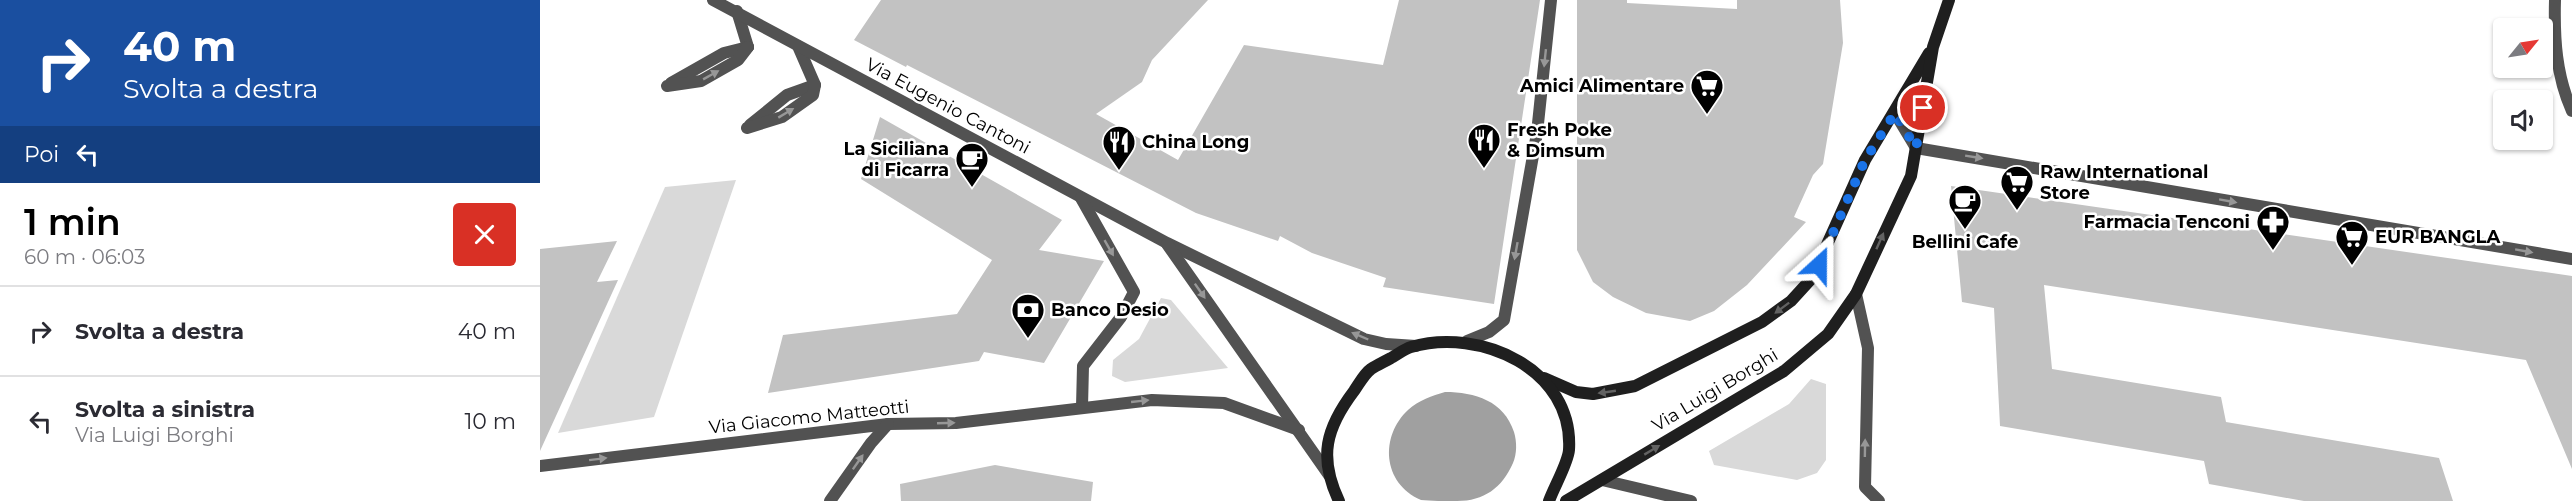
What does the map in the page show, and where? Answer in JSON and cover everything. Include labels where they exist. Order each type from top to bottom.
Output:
[{"type":"street","points":[[1467,342],[1489,332],[1503,320],[1536,139],[1551,0]]},
{"type":"street","name":"Via Luigi Borghi","points":[[1544,378],[1576,392],[1593,394],[1635,386],[1746,331],[1784,307],[1805,289],[1865,160],[1933,47],[1950,0]]},
{"type":"street","points":[[2555,0],[2555,46],[2564,96],[2572,111]]},
{"type":"street","name":"Via Eugenio Cantoni","points":[[719,1],[798,46],[1167,243],[1364,339],[1386,344],[1417,346]]},
{"type":"street","points":[[737,11],[748,47]]},
{"type":"street","points":[[798,46],[815,85],[813,95],[782,117],[747,128],[767,109],[796,88],[815,85]]},
{"type":"street","points":[[748,47],[738,60],[701,81],[667,86],[724,53],[748,47]]},
{"type":"street","name":"Via Luigi Borghi","points":[[1566,501],[1784,371],[1828,334],[1856,294],[1911,176],[1933,47]]},
{"type":"street","points":[[1895,113],[1916,148],[2572,259]]},
{"type":"street","points":[[1080,197],[1134,292],[1121,317],[1083,366],[1082,407]]},
{"type":"street","name":"Via Eugenio Cantoni","points":[[1167,243],[1329,475]]},
{"type":"street","points":[[1856,294],[1868,348],[1865,487],[1879,501]]},
{"type":"street","points":[[1339,501],[1329,475],[1327,451],[1333,421],[1344,399],[1360,380],[1379,364],[1417,346],[1442,342],[1467,342],[1491,346],[1514,355],[1544,378],[1562,405],[1569,437],[1565,471],[1549,501]]},
{"type":"street","name":"Via Giacomo Matteotti","points":[[540,466],[888,424],[956,423],[1152,400],[1224,403],[1299,430]]},
{"type":"street","points":[[830,501],[871,443],[888,424]]},
{"type":"street","points":[[1602,480],[1691,501]]},
{"type":"shaded area","points":[[736,180],[654,417],[558,433],[665,187]]},
{"type":"shaded area","points":[[1161,298],[1171,300],[1228,368],[1125,382],[1112,376],[1113,360],[1139,339]]},
{"type":"shaded area","points":[[1811,379],[1826,384],[1826,460],[1817,473],[1797,480],[1714,465],[1709,451],[1789,404]]},
{"type":"shaded area","points":[[1445,392],[1467,394],[1487,400],[1503,413],[1514,432],[1516,452],[1509,472],[1498,486],[1476,499],[1421,500],[1408,492],[1392,471],[1389,458],[1390,445],[1399,421],[1408,410],[1417,404]]},
{"type":"building","points":[[881,0],[1208,0],[1152,60],[1142,82],[1096,114],[1178,160],[1244,45],[1383,65],[1399,0],[1540,0],[1494,304],[1383,287],[1386,278],[1312,253],[1280,236],[1278,241],[1196,213],[854,40]]},
{"type":"building","points":[[1577,0],[1627,0],[1627,3],[1737,9],[1737,0],[1840,0],[1843,43],[1823,164],[1813,175],[1794,217],[1806,222],[1747,285],[1714,311],[1690,321],[1646,313],[1613,297],[1593,282],[1577,250]]},
{"type":"building","points":[[880,117],[1062,220],[1039,250],[1104,261],[1044,363],[984,352],[979,361],[768,393],[783,335],[957,314],[992,260],[861,179]]},
{"type":"building","points":[[1951,186],[2572,276],[2572,469],[2526,360],[2044,285],[2052,369],[2221,397],[2226,422],[2439,458],[2453,501],[2304,501],[2209,484],[2204,461],[2000,426],[1994,308],[1962,302]]},
{"type":"building","points":[[617,241],[597,282],[618,280],[540,451],[540,249]]},
{"type":"building","points":[[995,465],[1093,482],[1091,501],[901,501],[900,484]]},
{"type":"place","name":"Amici Alimentare","points":[[1707,115]]},
{"type":"place","name":"Fresh Poke & Dimsum","points":[[1484,169]]},
{"type":"place","name":"China Long","points":[[1119,171]]},
{"type":"place","name":"La Siciliana di Ficarra","points":[[972,188]]},
{"type":"place","name":"Raw International Store","points":[[2017,211]]},
{"type":"place","name":"Bellini Cafe","points":[[1965,230]]},
{"type":"place","name":"Farmacia Tenconi","points":[[2273,251]]},
{"type":"place","name":"EUR BANGLA","points":[[2352,266]]},
{"type":"place","name":"Banco Desio","points":[[1028,339]]},
{"type":"route","points":[[1819,265],[1865,160],[1895,113],[1916,148],[1923,108]]}]
